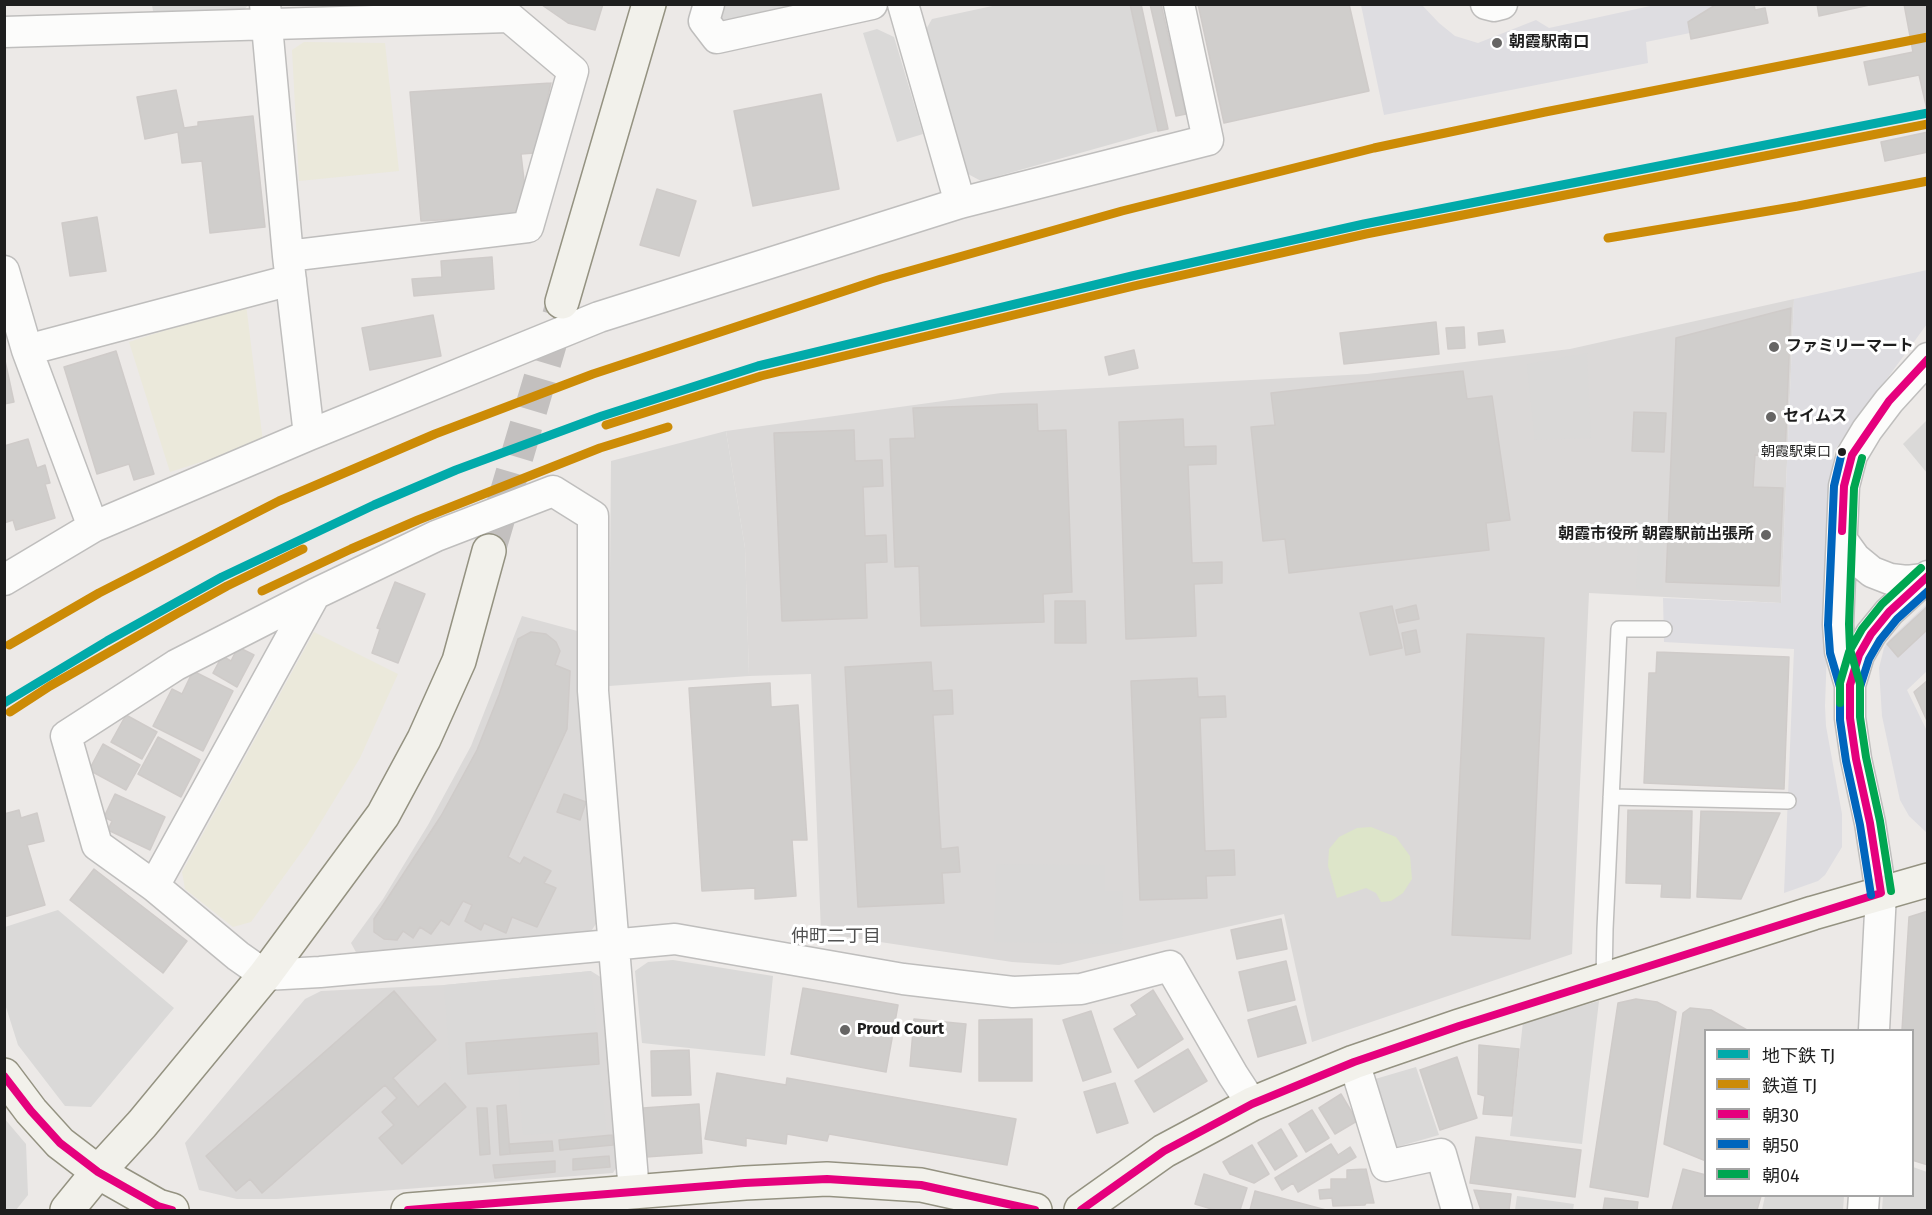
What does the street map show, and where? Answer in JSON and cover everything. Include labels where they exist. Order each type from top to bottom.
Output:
[{"type":"street","points":[[562,302],[649,4]]},
{"type":"street","points":[[709,4],[704,21],[717,38],[872,4]]},
{"type":"street","points":[[903,4],[960,203]]},
{"type":"street","points":[[4,580],[93,527],[309,435],[599,317],[960,203],[1208,140],[1179,4]]},
{"type":"street","points":[[1486,4],[1494,6],[1502,4]]},
{"type":"street","points":[[4,32],[266,15],[509,11],[573,71],[528,227],[289,268],[27,350]]},
{"type":"street","points":[[266,15],[289,268],[309,435]]},
{"type":"street","points":[[4,271],[27,350],[93,527]]},
{"type":"street","points":[[1874,1029],[1881,892],[1870,823],[1856,759],[1850,718],[1850,685],[1840,651],[1838,624],[1844,486],[1852,455],[1889,401],[1928,358]]},
{"type":"street","points":[[634,1192],[615,944],[593,692],[593,516],[554,491],[436,536],[315,594],[176,665],[66,736],[97,845],[154,886],[238,956],[265,975],[320,972],[615,944],[675,939],[903,979],[1013,992],[1081,989],[1170,966],[1252,1104]]},
{"type":"street","points":[[1842,540],[1855,558],[1872,572],[1890,579],[1907,581],[1926,577]]},
{"type":"street","points":[[67,1210],[142,1124],[265,975],[383,815],[424,739],[459,661],[489,551]]},
{"type":"street","points":[[1850,685],[1859,656],[1871,634],[1889,612],[1926,577]]},
{"type":"street","points":[[154,886],[315,594]]},
{"type":"street","points":[[1081,1210],[1164,1151],[1252,1104],[1354,1062],[1881,892],[1928,880]]},
{"type":"street","points":[[1354,1062],[1386,1166],[1441,1154],[1457,1210]]},
{"type":"street","points":[[4,1076],[60,1143],[98,1172],[158,1206],[172,1210]]},
{"type":"street","points":[[408,1210],[560,1204],[634,1192],[826,1179],[921,1185],[1035,1210]]},
{"type":"lane","points":[[1604,981],[1619,629],[1664,629]]},
{"type":"lane","points":[[1611,797],[1788,801]]},
{"type":"shaded area","points":[[152,5],[249,5],[241,12],[153,11]]},
{"type":"shaded area","points":[[720,5],[823,5],[728,25],[718,13]]},
{"type":"shaded area","points":[[997,5],[1130,5],[1158,131],[981,181],[968,174],[925,31],[932,19]]},
{"type":"shaded area","points":[[1361,5],[1422,5],[1455,36],[1478,43],[1536,20],[1549,28],[1655,5],[1717,5],[1688,22],[1690,33],[1646,42],[1648,63],[1384,115]]},
{"type":"shaded area","points":[[877,29],[894,37],[923,134],[897,142],[863,33]]},
{"type":"shaded area","points":[[304,42],[385,43],[399,171],[299,181],[292,50]]},
{"type":"shaded area","points":[[1927,270],[1927,324],[1834,451],[1825,706],[1826,726],[1842,814],[1842,847],[1825,875],[1818,881],[1784,893],[1794,649],[1664,642],[1663,598],[1781,603],[1794,299]]},
{"type":"shaded area","points":[[1794,299],[1781,603],[1589,593],[1572,954],[1312,1042],[1284,914],[1059,965],[1012,962],[821,933],[811,674],[749,676],[745,548],[726,431],[1001,393],[1367,374],[1570,349]]},
{"type":"shaded area","points":[[246,304],[263,442],[170,472],[129,342]]},
{"type":"shaded area","points":[[1587,353],[1591,438],[1535,440],[1527,364]]},
{"type":"shaded area","points":[[1927,420],[1927,473],[1903,444]]},
{"type":"shaded area","points":[[726,431],[745,548],[749,676],[609,686],[611,461]]},
{"type":"shaded area","points":[[1639,520],[1665,521],[1662,590],[1636,589]]},
{"type":"shaded area","points":[[1927,604],[1927,671],[1907,690],[1927,731],[1927,833],[1909,816],[1900,800],[1882,716],[1879,668],[1884,648],[1889,640]]},
{"type":"shaded area","points":[[522,616],[581,632],[597,922],[587,938],[358,956],[351,943],[383,899],[428,825],[471,746]]},
{"type":"shaded area","points":[[314,632],[398,674],[360,758],[308,843],[251,922],[233,927],[185,889],[182,872]]},
{"type":"shaded area","points":[[996,864],[1105,865],[1105,891],[1123,891],[1122,944],[994,942]]},
{"type":"shaded area","points":[[58,910],[174,1008],[91,1107],[65,1106],[18,1045],[5,1004],[5,927]]},
{"type":"shaded area","points":[[673,960],[773,976],[765,1056],[642,1043],[635,971],[648,962]]},
{"type":"shaded area","points":[[591,971],[602,978],[618,1165],[613,1173],[277,1199],[237,1199],[199,1190],[185,1143],[305,999],[321,991],[444,985]]},
{"type":"shaded area","points":[[591,971],[606,1130],[523,1135],[518,1074],[451,1080],[444,985]]},
{"type":"shaded area","points":[[1599,1001],[1582,1144],[1510,1136],[1523,1022]]},
{"type":"shaded area","points":[[1416,1067],[1439,1135],[1397,1147],[1383,1141],[1365,1082]]},
{"type":"shaded area","points":[[4,1118],[26,1144],[28,1195],[16,1210],[5,1210]]},
{"type":"shaded area","points":[[1914,1167],[1927,1172],[1927,1210],[1882,1210],[1883,1197],[1914,1197]]},
{"type":"shaded area","points":[[1517,1196],[1574,1204],[1573,1210],[1515,1210]]},
{"type":"shaded area","points":[[1765,1197],[1844,1197],[1843,1210],[1762,1210]]},
{"type":"green space","points":[[1371,827],[1396,837],[1410,856],[1412,879],[1403,893],[1391,901],[1381,902],[1376,893],[1366,888],[1337,898],[1328,866],[1329,849],[1339,837],[1357,828]]},
{"type":"building","points":[[603,4],[595,30],[568,23],[542,5]]},
{"type":"building","points":[[1130,4],[1141,4],[1168,129],[1158,131]]},
{"type":"building","points":[[1150,4],[1161,4],[1186,114],[1176,116]]},
{"type":"building","points":[[1198,4],[1349,4],[1369,91],[1224,123]]},
{"type":"building","points":[[1717,4],[1754,4],[1755,10],[1765,8],[1768,23],[1691,39],[1688,22]]},
{"type":"building","points":[[1817,4],[1874,4],[1819,16]]},
{"type":"building","points":[[1904,4],[1928,4],[1928,114],[1919,75],[1869,85],[1864,62],[1913,52]]},
{"type":"building","points":[[551,83],[535,153],[521,154],[528,215],[421,221],[410,92]]},
{"type":"building","points":[[176,90],[184,128],[198,126],[198,122],[253,116],[265,227],[210,233],[202,161],[182,163],[178,132],[145,139],[137,97]]},
{"type":"building","points":[[821,94],[839,189],[753,206],[734,111]]},
{"type":"building","points":[[1928,132],[1928,152],[1885,161],[1881,142]]},
{"type":"building","points":[[657,189],[696,201],[679,256],[640,245]]},
{"type":"building","points":[[97,217],[106,271],[70,276],[62,223]]},
{"type":"building","points":[[492,257],[494,289],[414,296],[412,279],[442,277],[441,261]]},
{"type":"building","points":[[1791,308],[1785,456],[1755,455],[1753,487],[1783,488],[1779,586],[1666,582],[1676,338]]},
{"type":"building","points":[[433,315],[441,356],[370,370],[362,328]]},
{"type":"building","points":[[1436,322],[1439,354],[1344,364],[1340,333]]},
{"type":"building","points":[[1464,327],[1465,348],[1448,349],[1446,328]]},
{"type":"building","points":[[1503,330],[1505,342],[1479,345],[1478,333]]},
{"type":"building","points":[[1134,350],[1138,368],[1109,375],[1105,357]]},
{"type":"building","points":[[116,351],[154,474],[134,480],[129,464],[97,474],[64,367]]},
{"type":"building","points":[[4,356],[14,402],[4,404]]},
{"type":"building","points":[[1463,371],[1467,399],[1492,396],[1510,520],[1486,523],[1489,550],[1289,573],[1285,539],[1263,541],[1251,427],[1275,425],[1271,393]]},
{"type":"building","points":[[1037,404],[1038,431],[1066,430],[1072,592],[1043,594],[1044,622],[921,626],[919,566],[895,567],[890,439],[915,438],[913,408]]},
{"type":"building","points":[[1634,412],[1666,413],[1664,452],[1632,451]]},
{"type":"building","points":[[1183,419],[1184,447],[1216,446],[1216,464],[1188,465],[1192,563],[1222,562],[1222,583],[1194,584],[1196,636],[1126,639],[1119,422]]},
{"type":"building","points":[[854,430],[855,461],[882,460],[883,486],[863,487],[865,536],[886,535],[887,562],[865,563],[867,618],[782,621],[774,433]]},
{"type":"building","points":[[28,439],[37,468],[45,465],[50,483],[45,484],[55,518],[16,530],[13,520],[4,523],[4,446]]},
{"type":"building","points":[[395,582],[425,594],[398,663],[372,653],[380,629],[377,628]]},
{"type":"building","points":[[1055,601],[1085,601],[1086,643],[1055,643]]},
{"type":"building","points":[[1416,605],[1419,619],[1399,623],[1396,610]]},
{"type":"building","points":[[1392,606],[1402,648],[1370,655],[1360,613]]},
{"type":"building","points":[[1928,606],[1928,629],[1898,657],[1887,644]]},
{"type":"building","points":[[1416,630],[1420,652],[1406,655],[1402,633]]},
{"type":"building","points":[[531,632],[546,634],[556,642],[560,651],[555,665],[570,671],[567,729],[508,857],[520,864],[524,857],[551,871],[544,883],[556,888],[537,927],[512,917],[506,933],[484,923],[481,930],[465,921],[472,905],[463,901],[449,925],[441,920],[431,934],[420,927],[413,938],[403,931],[397,940],[384,939],[374,932],[374,919],[441,816],[477,750],[518,639]]},
{"type":"building","points":[[1467,634],[1544,638],[1530,939],[1452,935]]},
{"type":"building","points":[[238,647],[254,655],[237,687],[213,673],[222,656],[231,661]]},
{"type":"building","points":[[1657,652],[1789,657],[1784,789],[1644,783],[1649,673],[1656,673]]},
{"type":"building","points":[[931,662],[933,691],[952,690],[953,714],[933,715],[941,849],[958,847],[960,872],[942,873],[944,903],[858,907],[845,667]]},
{"type":"building","points":[[193,671],[233,691],[203,751],[153,726],[172,689],[182,694]]},
{"type":"building","points":[[1197,678],[1198,697],[1225,696],[1226,717],[1200,718],[1205,851],[1234,850],[1235,875],[1206,876],[1207,898],[1140,900],[1131,681]]},
{"type":"building","points":[[1928,680],[1928,723],[1914,692]]},
{"type":"building","points":[[770,683],[771,707],[798,705],[807,840],[792,840],[796,896],[755,899],[755,888],[702,891],[689,688]]},
{"type":"building","points":[[126,715],[157,732],[142,759],[111,742]]},
{"type":"building","points":[[158,737],[200,760],[181,797],[138,774]]},
{"type":"building","points":[[103,744],[140,765],[126,790],[89,770]]},
{"type":"building","points":[[115,794],[165,817],[150,850],[108,830],[112,821],[104,817]]},
{"type":"building","points":[[564,794],[586,802],[580,820],[557,812]]},
{"type":"building","points":[[19,810],[21,818],[37,813],[44,841],[27,845],[45,905],[4,917],[4,814]]},
{"type":"building","points":[[1628,810],[1692,811],[1690,898],[1661,897],[1662,884],[1626,883]]},
{"type":"building","points":[[1701,811],[1780,813],[1741,899],[1697,897]]},
{"type":"building","points":[[94,869],[187,941],[163,973],[70,900]]},
{"type":"building","points":[[1928,911],[1928,1165],[1914,1161],[1914,1029],[1902,1029],[1909,917]]},
{"type":"building","points":[[1281,919],[1287,949],[1237,959],[1231,930]]},
{"type":"building","points":[[1286,961],[1295,1000],[1248,1011],[1239,972]]},
{"type":"building","name":"Proud Court","points":[[803,988],[898,1005],[886,1072],[791,1054]]},
{"type":"building","points":[[1153,990],[1183,1039],[1138,1068],[1114,1029],[1137,1015],[1131,1005]]},
{"type":"building","points":[[394,991],[436,1040],[393,1078],[418,1107],[445,1083],[466,1107],[402,1164],[379,1138],[394,1125],[382,1112],[397,1098],[385,1085],[262,1193],[250,1179],[236,1191],[206,1156]]},
{"type":"building","points":[[1636,999],[1657,1002],[1676,1012],[1648,1197],[1590,1187],[1618,1003]]},
{"type":"building","points":[[1296,1006],[1306,1043],[1258,1057],[1248,1020]]},
{"type":"building","points":[[1690,1008],[1711,1010],[1745,1029],[1704,1029],[1704,1160],[1664,1144],[1683,1013]]},
{"type":"building","points":[[1091,1011],[1111,1072],[1083,1081],[1063,1020]]},
{"type":"building","points":[[914,1019],[966,1024],[961,1072],[910,1066]]},
{"type":"building","points":[[1032,1019],[1032,1081],[979,1081],[979,1020]]},
{"type":"building","points":[[597,1033],[599,1064],[468,1074],[466,1043]]},
{"type":"building","points":[[1479,1045],[1519,1049],[1512,1116],[1483,1114],[1485,1096],[1478,1094]]},
{"type":"building","points":[[1188,1049],[1207,1081],[1154,1112],[1135,1081]]},
{"type":"building","points":[[689,1050],[691,1095],[652,1096],[651,1051]]},
{"type":"building","points":[[1457,1057],[1477,1118],[1440,1130],[1420,1070]]},
{"type":"building","points":[[717,1073],[786,1085],[787,1078],[1016,1119],[1007,1165],[829,1134],[827,1141],[787,1134],[786,1144],[746,1138],[746,1146],[705,1139]]},
{"type":"building","points":[[1115,1083],[1128,1123],[1097,1133],[1084,1092]]},
{"type":"building","points":[[1341,1094],[1357,1121],[1335,1134],[1319,1108]]},
{"type":"building","points":[[699,1104],[702,1153],[646,1157],[643,1108]]},
{"type":"building","points":[[506,1105],[510,1154],[500,1155],[497,1106]]},
{"type":"building","points":[[477,1108],[487,1108],[490,1154],[480,1155]]},
{"type":"building","points":[[1312,1110],[1329,1138],[1306,1152],[1289,1124]]},
{"type":"building","points":[[1281,1129],[1297,1156],[1275,1170],[1258,1143]]},
{"type":"building","points":[[612,1135],[613,1145],[560,1150],[559,1140]]},
{"type":"building","points":[[1476,1137],[1581,1150],[1575,1197],[1470,1183]]},
{"type":"building","points":[[552,1141],[553,1151],[510,1154],[509,1144]]},
{"type":"building","points":[[1331,1144],[1338,1155],[1350,1147],[1356,1157],[1298,1192],[1293,1183],[1282,1190],[1275,1178]]},
{"type":"building","points":[[1252,1145],[1269,1174],[1254,1183],[1230,1174],[1223,1162]]},
{"type":"building","points":[[609,1156],[610,1167],[573,1170],[573,1159]]},
{"type":"building","points":[[555,1161],[555,1172],[495,1178],[493,1165]]},
{"type":"building","points":[[1366,1169],[1374,1203],[1333,1206],[1332,1198],[1320,1199],[1319,1190],[1331,1189],[1331,1179],[1347,1179],[1347,1170]]},
{"type":"building","points":[[1683,1169],[1704,1174],[1704,1197],[1761,1197],[1757,1210],[1672,1210]]},
{"type":"building","points":[[1204,1174],[1247,1188],[1240,1210],[1215,1210],[1195,1204]]},
{"type":"building","points":[[1474,1190],[1511,1194],[1509,1210],[1481,1210]]},
{"type":"building","points":[[1255,1191],[1326,1210],[1250,1210]]},
{"type":"building","points":[[1605,1198],[1638,1202],[1637,1210],[1603,1210]]},
{"type":"tunnel","points":[[489,551],[560,311]]},
{"type":"metro line","name":"TJ","points":[[4,703],[107,641],[222,577],[374,505],[456,470],[602,416],[758,366],[1132,276],[1364,224],[1928,113]]},
{"type":"rail line","name":"TJ","points":[[9,645],[99,593],[279,501],[435,434],[593,374],[881,279],[1122,211],[1374,148],[1928,37]]},
{"type":"rail line","name":"TJ","points":[[606,425],[761,376],[1134,286],[1366,234],[1928,124]]},
{"type":"rail line","name":"TJ","points":[[1608,238],[1798,206],[1928,181]]},
{"type":"rail line","name":"TJ","points":[[262,591],[418,520],[600,448],[668,427]]},
{"type":"rail line","name":"TJ","points":[[10,712],[50,686],[178,613],[303,549]]},
{"type":"transit line","name":"朝30","points":[[1842,531],[1844,486],[1852,455],[1889,401],[1928,359]]},
{"type":"transit line","name":"朝50","points":[[1842,452],[1834,486],[1828,625],[1830,653],[1840,687],[1840,720],[1846,761],[1860,825],[1871,895]]},
{"type":"transit line","name":"朝04","points":[[1862,458],[1854,488],[1850,649],[1860,684],[1860,717],[1891,891]]},
{"type":"transit line","name":"朝04","points":[[1840,703],[1840,683],[1849,652],[1862,629],[1882,604],[1921,568]]},
{"type":"transit line","name":"朝30","points":[[1081,1210],[1164,1151],[1252,1104],[1354,1062],[1459,1026],[1881,893],[1870,823],[1856,759],[1850,718],[1850,685],[1859,655],[1871,634],[1889,612],[1928,576]]},
{"type":"transit line","name":"朝50","points":[[1860,703],[1860,687],[1869,659],[1880,640],[1897,619],[1928,591]]},
{"type":"transit line","name":"朝30","points":[[4,1076],[60,1143],[98,1172],[158,1206],[172,1210]]},
{"type":"transit line","name":"朝30","points":[[408,1210],[745,1183],[827,1179],[921,1185],[1035,1210]]},
{"type":"place","name":"朝霞駅南口","points":[[1497,43]]},
{"type":"place","name":"ファミリーマート","points":[[1774,347]]},
{"type":"place","name":"セイムス","points":[[1771,417]]},
{"type":"place","name":"朝霞駅東口","points":[[1842,452]]},
{"type":"place","name":"朝霞市役所 朝霞駅前出張所","points":[[1766,535]]},
{"type":"place","name":"Proud Court","points":[[845,1030]]},
{"type":"district","name":"仲町二丁目","points":[[836,937]]}]
